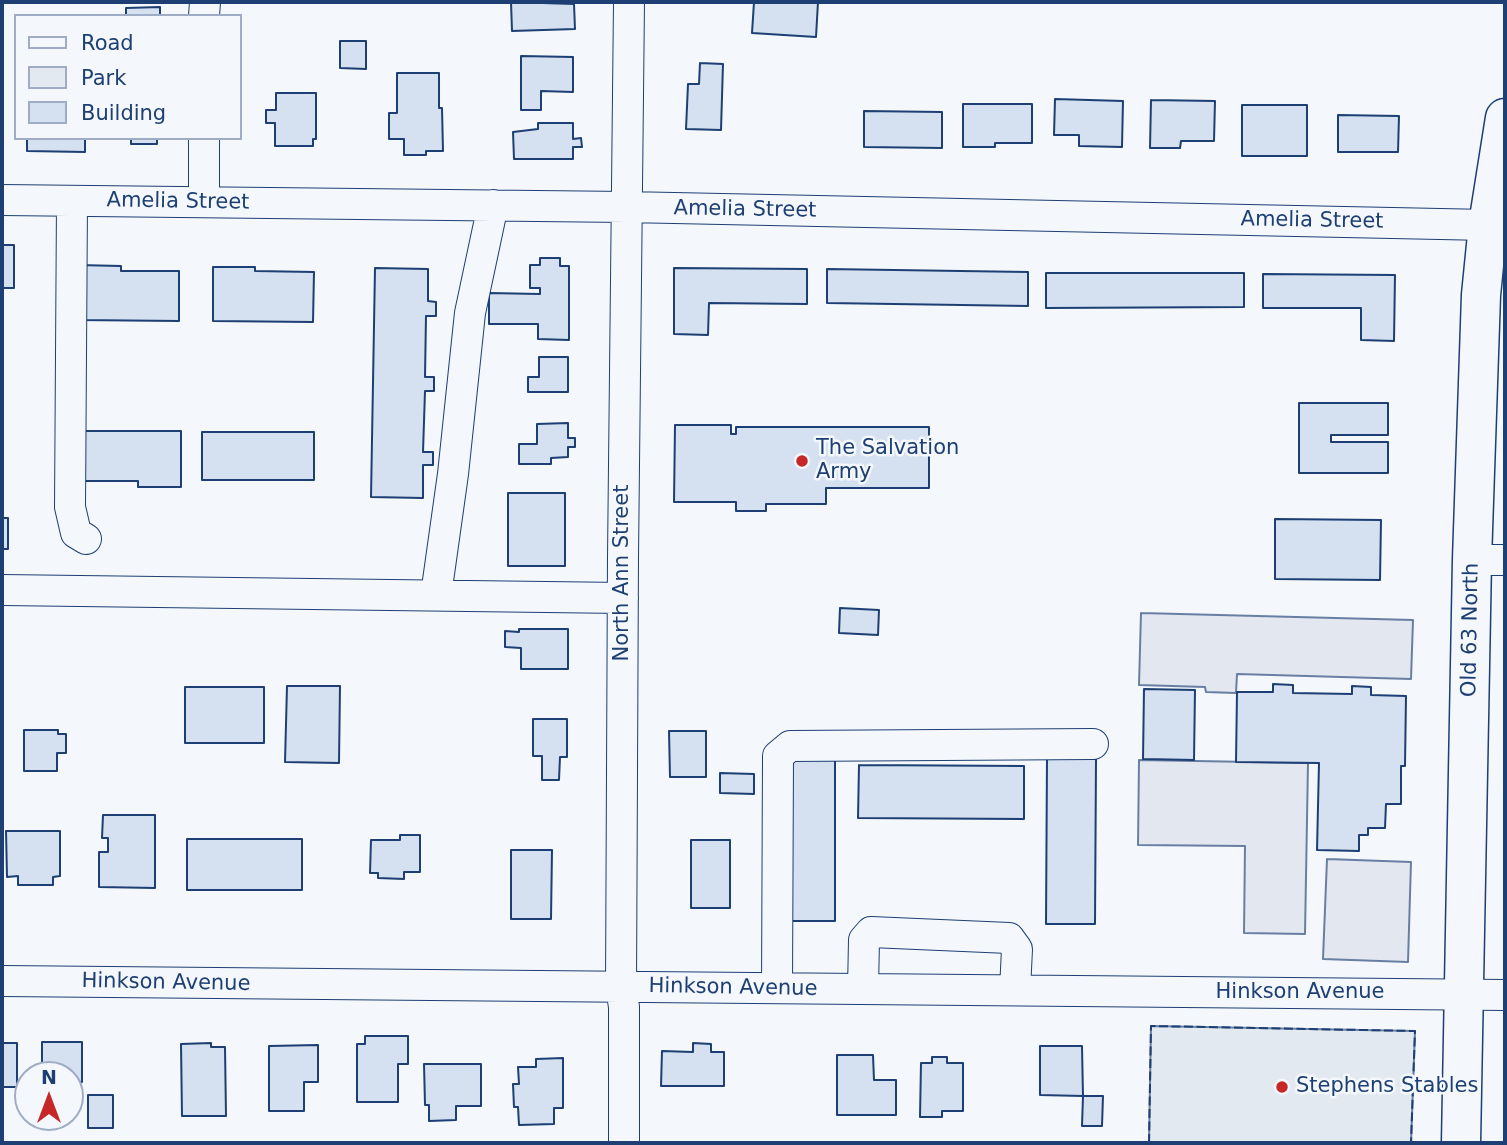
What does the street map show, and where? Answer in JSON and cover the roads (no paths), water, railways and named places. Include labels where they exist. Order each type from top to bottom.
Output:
[{"type":"main road","name":"Old 63 North","points":[[1461,1143],[1464,995],[1489,560],[1481,295],[1488,225],[1505,118]]},
{"type":"street","name":"North Ann Street","points":[[624,1143],[624,1007],[621,987],[629,2]]},
{"type":"street","points":[[204,140],[204,202]]},
{"type":"street","name":"Amelia Street","points":[[2,200],[626,207],[1488,225]]},
{"type":"street","points":[[72,201],[70,507],[76,533],[86,539]]},
{"type":"street","points":[[436,595],[453,474],[470,313],[493,205]]},
{"type":"street","points":[[2,590],[623,598]]},
{"type":"street","points":[[777,988],[778,756],[790,746],[1093,744]]},
{"type":"street","points":[[863,989],[864,940],[871,932],[1009,938],[1017,949],[1015,990]]},
{"type":"street","name":"Hinkson Avenue","points":[[2,981],[1505,995]]},
{"type":"place","name":"The Salvation Army","points":[[802,461]]},
{"type":"place","name":"Stephens Stables","points":[[1282,1087]]}]
